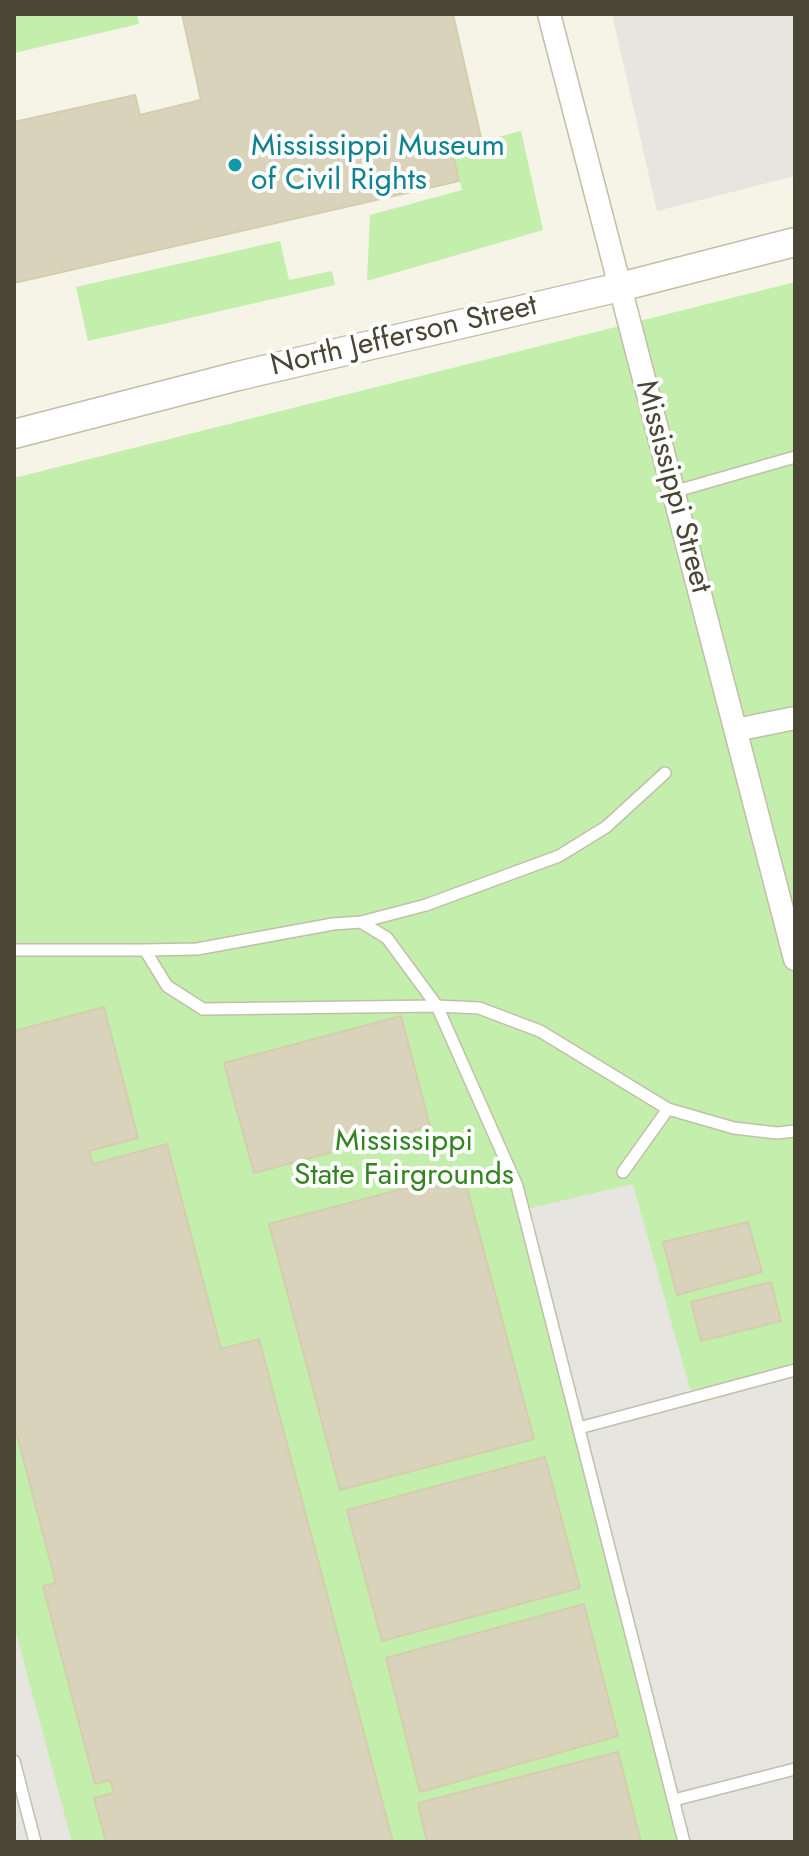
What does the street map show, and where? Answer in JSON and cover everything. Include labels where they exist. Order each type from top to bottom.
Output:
[{"type":"street","name":"Mississippi Street","points":[[549,14],[795,959]]},
{"type":"street","name":"North Jefferson Street","points":[[14,434],[238,376],[620,287],[795,242]]},
{"type":"street","points":[[736,730],[795,718]]},
{"type":"lane","points":[[673,492],[795,457]]},
{"type":"lane","points":[[14,950],[197,949],[333,924],[361,922],[426,905],[559,856],[606,827],[665,773]]},
{"type":"lane","points":[[361,922],[387,938],[437,1006],[517,1186],[684,1842]]},
{"type":"lane","points":[[145,950],[167,986],[203,1009],[479,1008],[540,1031],[668,1109],[734,1128],[777,1133],[795,1131]]},
{"type":"lane","points":[[623,1172],[668,1109]]},
{"type":"lane","points":[[579,1428],[795,1370]]},
{"type":"lane","points":[[14,1761],[35,1842]]},
{"type":"lane","points":[[674,1800],[795,1769]]},
{"type":"green space","points":[[14,14],[137,14],[139,24],[14,53]]},
{"type":"green space","points":[[521,131],[543,230],[367,281],[370,215],[462,190],[452,149]]},
{"type":"green space","points":[[280,241],[289,280],[332,271],[335,285],[88,341],[76,287]]},
{"type":"green space","name":"Mississippi State Fairgrounds","points":[[795,282],[795,1842],[14,1842],[14,478]]},
{"type":"shaded area","points":[[612,14],[795,14],[795,176],[657,211]]},
{"type":"shaded area","points":[[633,1184],[690,1389],[711,1388],[795,1366],[795,1842],[678,1842],[526,1209]]},
{"type":"shaded area","points":[[14,1625],[72,1842],[14,1842]]},
{"type":"building","name":"Mississippi Museum of Civil Rights","points":[[182,14],[453,14],[482,142],[452,149],[459,181],[14,283],[14,122],[135,95],[140,115],[201,100]]},
{"type":"building","points":[[104,1007],[138,1138],[89,1151],[93,1164],[167,1144],[221,1349],[259,1339],[393,1842],[106,1842],[94,1798],[114,1793],[110,1780],[95,1784],[43,1586],[56,1583],[14,1424],[14,1031]]},
{"type":"building","points":[[401,1016],[430,1126],[254,1173],[224,1063]]},
{"type":"building","points":[[463,1173],[534,1439],[340,1490],[269,1224]]},
{"type":"building","points":[[748,1222],[762,1272],[677,1295],[663,1242]]},
{"type":"building","points":[[771,1282],[781,1321],[701,1341],[691,1302]]},
{"type":"building","points":[[545,1457],[580,1588],[382,1641],[347,1510]]},
{"type":"building","points":[[584,1604],[618,1736],[420,1792],[386,1658]]},
{"type":"building","points":[[618,1752],[641,1842],[427,1842],[418,1803]]},
{"type":"place","name":"Mississippi Museum of Civil Rights","points":[[235,165]]}]
